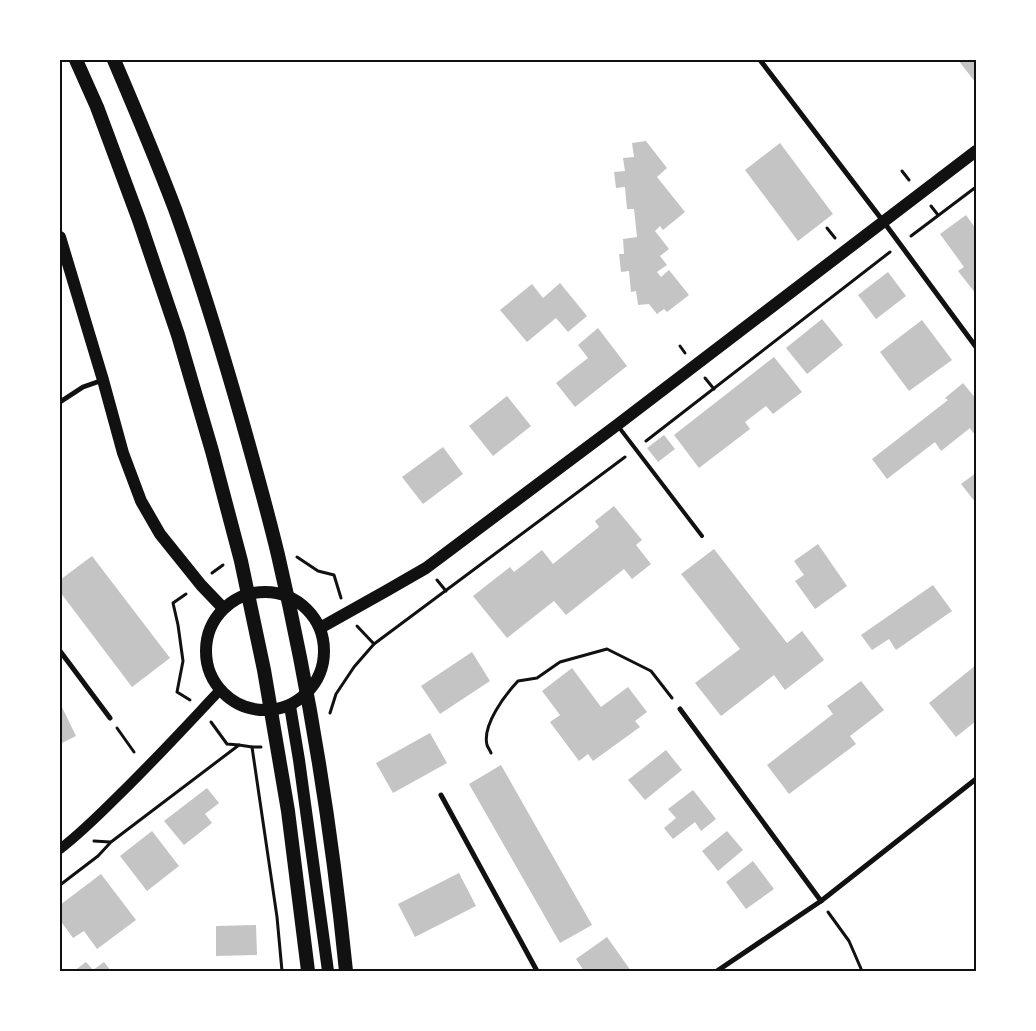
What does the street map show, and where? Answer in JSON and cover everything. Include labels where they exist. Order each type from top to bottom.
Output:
[{"type":"highway","points":[[76,60],[97,107],[142,229],[178,335],[212,451],[241,561],[264,670],[288,810],[308,971]]},
{"type":"highway","points":[[114,60],[175,209],[215,325],[278,553],[303,670],[324,796],[346,971]]},
{"type":"main road","points":[[320,628],[426,568],[976,151]]},
{"type":"main road","points":[[60,237],[123,453],[141,501],[160,534],[200,585],[223,608]]},
{"type":"main road","points":[[257,591],[277,592],[295,599],[310,611],[320,628],[325,647],[323,667],[314,685],[300,700],[290,706],[265,711],[249,708],[233,701],[220,690],[210,675],[206,658],[206,640],[212,623],[223,608],[239,597],[257,591]]},
{"type":"main road","points":[[60,849],[117,797],[220,690]]},
{"type":"main road","points":[[290,706],[328,971]]},
{"type":"street","points":[[760,60],[976,347]]},
{"type":"street","points":[[60,402],[83,387],[102,380]]},
{"type":"street","points":[[60,651],[110,718]]},
{"type":"street","points":[[680,709],[821,901]]},
{"type":"street","points":[[717,971],[821,901],[976,779]]},
{"type":"street","points":[[441,796],[537,971]]},
{"type":"lane","points":[[617,425],[702,536]]},
{"type":"path","points":[[328,720],[336,694],[354,667],[374,644],[636,448],[976,186]]},
{"type":"path","points":[[173,603],[183,661],[177,692]]},
{"type":"path","points":[[491,753],[487,745],[487,737],[491,718],[511,688],[518,681],[537,678],[560,662],[607,649],[651,671],[680,709]]},
{"type":"path","points":[[110,718],[134,752]]},
{"type":"path","points":[[60,885],[98,856],[111,842],[239,745],[252,747],[277,917],[282,971]]},
{"type":"path","points":[[821,901],[849,941],[862,971]]},
{"type":"building","points":[[958,60],[976,60],[976,83]]},
{"type":"building","points":[[646,141],[667,168],[657,177],[685,212],[663,230],[660,226],[655,231],[669,249],[660,256],[667,265],[657,272],[661,277],[669,270],[689,295],[667,312],[664,309],[657,314],[649,304],[638,305],[636,291],[631,292],[629,271],[621,272],[619,254],[624,254],[623,239],[637,237],[634,209],[627,209],[625,187],[616,188],[614,172],[625,171],[623,158],[634,157],[632,143]]},
{"type":"building","points":[[780,143],[833,214],[798,241],[745,170]]},
{"type":"building","points":[[966,215],[976,229],[976,294],[958,271],[964,267],[940,234]]},
{"type":"building","points":[[888,272],[906,296],[876,319],[858,295]]},
{"type":"building","points":[[560,283],[587,316],[568,332],[556,318],[527,342],[500,310],[532,284],[543,298]]},
{"type":"building","points":[[822,319],[843,345],[807,374],[786,348]]},
{"type":"building","points":[[922,320],[952,360],[909,391],[880,352]]},
{"type":"building","points":[[598,328],[627,366],[575,407],[556,383],[588,358],[578,345]]},
{"type":"building","points":[[774,357],[802,392],[773,414],[766,406],[745,422],[750,429],[699,468],[674,435]]},
{"type":"building","points":[[963,383],[976,399],[976,431],[973,433],[970,428],[941,451],[935,442],[887,479],[872,459],[948,400],[945,398]]},
{"type":"building","points":[[507,396],[531,426],[493,456],[469,426]]},
{"type":"building","points":[[664,435],[675,449],[658,462],[647,448]]},
{"type":"building","points":[[443,447],[463,474],[423,504],[402,477]]},
{"type":"building","points":[[976,473],[976,503],[961,484]]},
{"type":"building","points":[[614,506],[642,540],[636,545],[651,564],[632,579],[624,569],[566,615],[554,601],[507,638],[473,596],[510,567],[514,572],[542,550],[553,564],[599,527],[595,521]]},
{"type":"building","points":[[818,544],[847,586],[815,609],[795,581],[804,575],[794,561]]},
{"type":"building","points":[[714,549],[787,643],[802,631],[824,660],[785,690],[774,675],[721,716],[695,683],[740,649],[681,574]]},
{"type":"building","points":[[92,556],[170,658],[132,687],[60,592],[60,580]]},
{"type":"building","points":[[933,585],[952,611],[896,650],[889,639],[872,650],[861,635]]},
{"type":"building","points":[[472,652],[490,681],[440,714],[421,686]]},
{"type":"building","points":[[976,665],[976,721],[956,737],[929,703]]},
{"type":"building","points":[[572,668],[601,707],[628,687],[647,712],[635,721],[640,727],[593,761],[588,754],[579,761],[550,722],[560,715],[542,691]]},
{"type":"building","points":[[861,681],[884,710],[850,736],[856,744],[789,794],[767,765],[833,714],[827,706]]},
{"type":"building","points":[[60,703],[76,736],[60,744]]},
{"type":"building","points":[[430,733],[447,763],[393,793],[376,763]]},
{"type":"building","points":[[666,750],[682,770],[645,800],[628,780]]},
{"type":"building","points":[[501,765],[592,925],[560,943],[469,784]]},
{"type":"building","points":[[207,788],[219,803],[205,814],[212,823],[184,845],[164,821]]},
{"type":"building","points":[[693,790],[716,819],[701,831],[695,822],[673,839],[664,828],[676,818],[668,809]]},
{"type":"building","points":[[152,831],[179,866],[147,891],[120,856]]},
{"type":"building","points":[[727,831],[743,850],[718,871],[702,851]]},
{"type":"building","points":[[753,861],[774,889],[746,909],[726,882]]},
{"type":"building","points":[[459,873],[476,906],[415,937],[398,904]]},
{"type":"building","points":[[101,874],[136,920],[97,949],[84,931],[73,938],[60,920],[60,905]]},
{"type":"building","points":[[256,925],[257,955],[216,956],[216,926]]},
{"type":"building","points":[[607,937],[631,971],[584,971],[576,959]]},
{"type":"building","points":[[86,962],[93,970],[104,962],[111,971],[74,971]]}]
